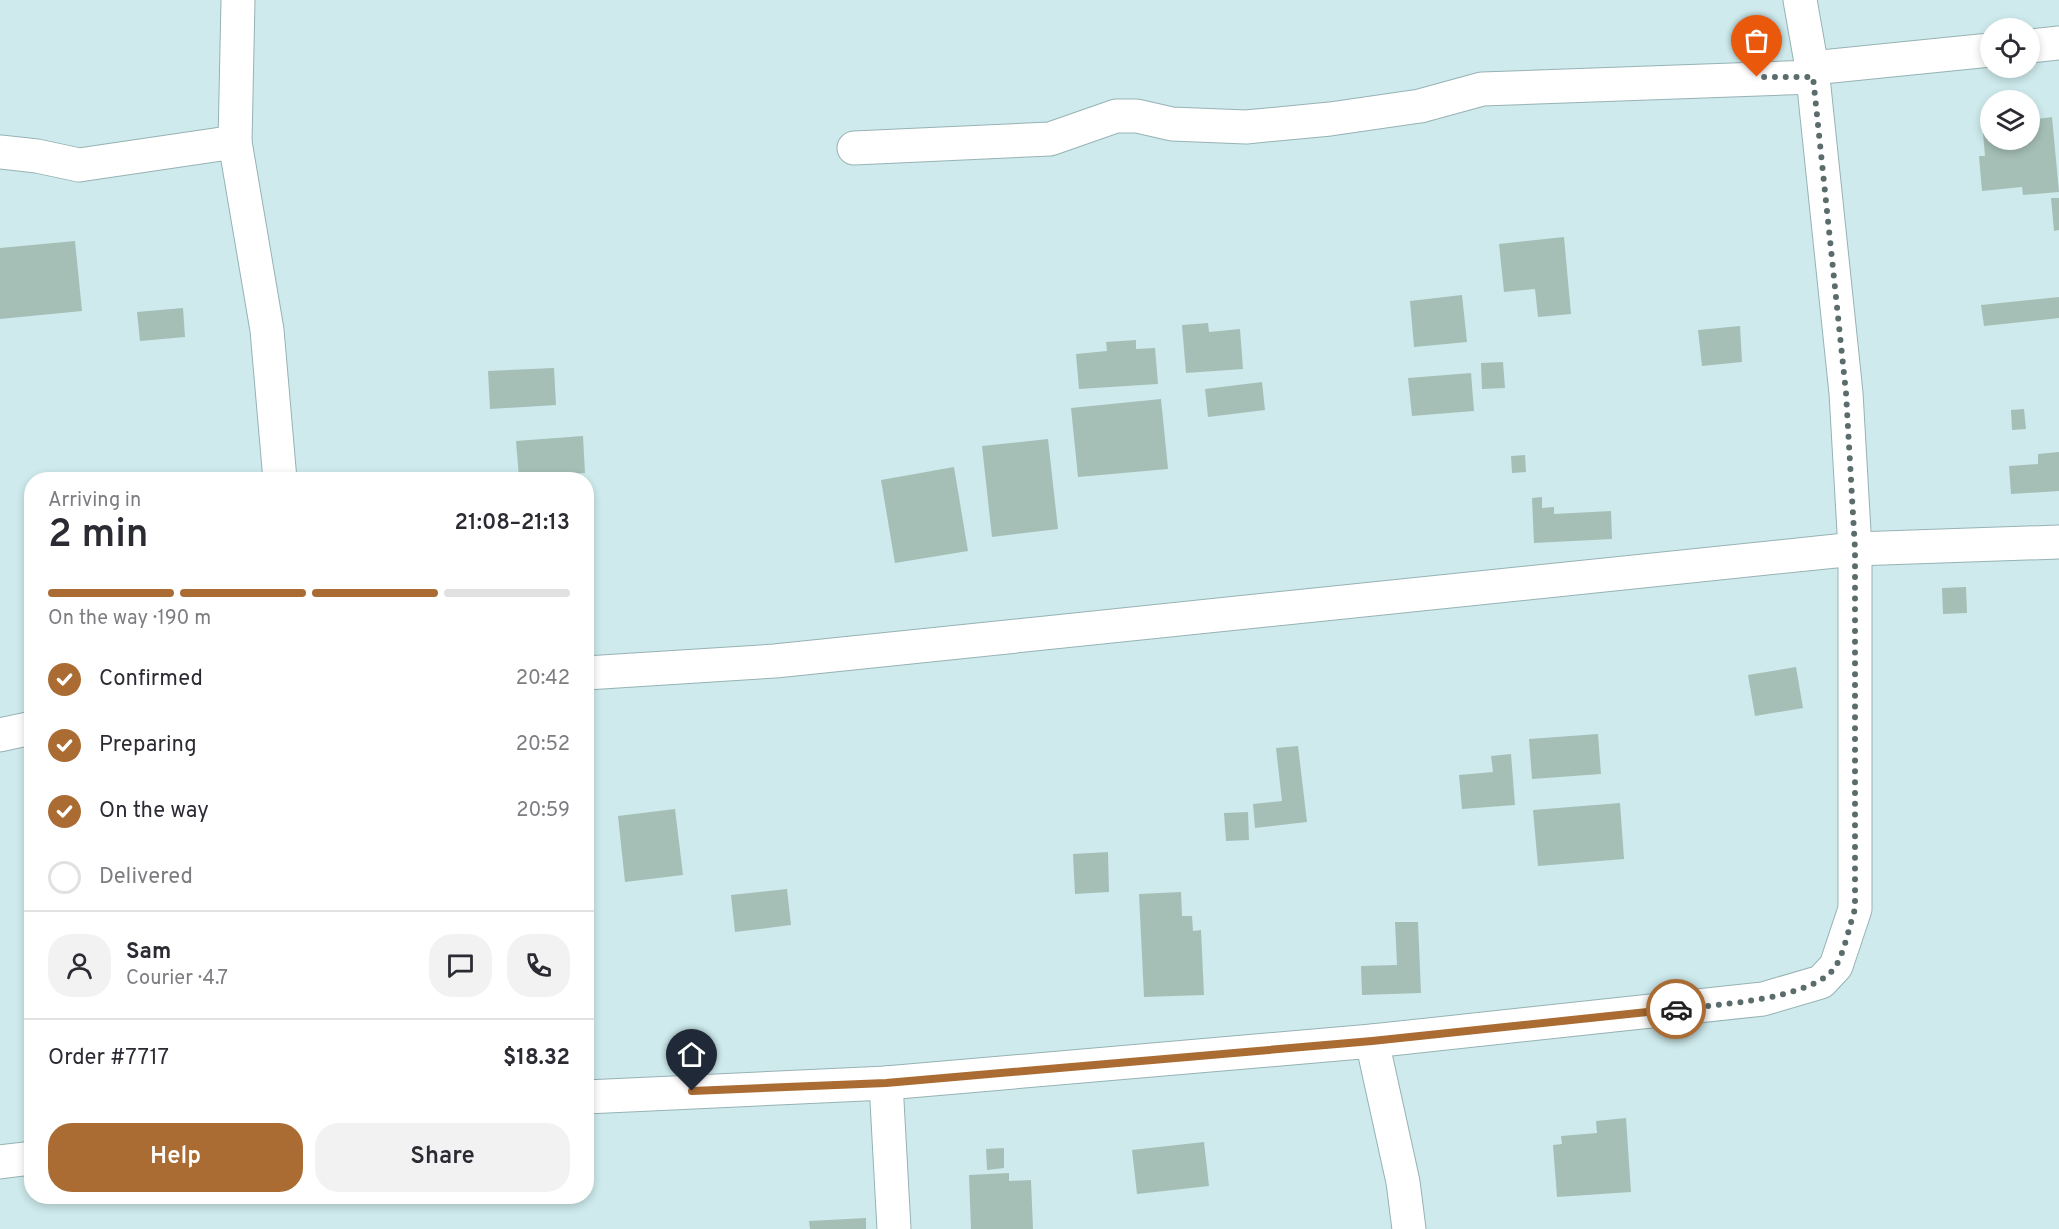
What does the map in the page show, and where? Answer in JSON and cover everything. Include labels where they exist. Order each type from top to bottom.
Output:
[{"type":"street","points":[[238,0],[235,142],[267,330],[279,472]]},
{"type":"street","points":[[594,1096],[886,1083],[1372,1041],[1763,999],[1821,982],[1836,966],[1855,909],[1855,549],[1846,393],[1812,73],[1800,0]]},
{"type":"street","points":[[2040,45],[2059,43]]},
{"type":"street","points":[[854,147],[1050,139],[1116,116],[1137,116],[1182,125],[1246,128],[1420,106],[1482,89],[1812,73],[1980,51]]},
{"type":"street","points":[[0,152],[37,156],[79,165],[235,142]]},
{"type":"street","points":[[594,672],[775,661],[1855,549],[2059,542]]},
{"type":"street","points":[[0,735],[24,730]]},
{"type":"street","points":[[1372,1041],[1403,1182],[1409,1229]]},
{"type":"street","points":[[886,1083],[894,1229]]},
{"type":"street","points":[[0,1162],[24,1159]]},
{"type":"building","points":[[2052,117],[2059,192],[2023,195],[2022,187],[1982,191],[1979,156],[1985,156],[1984,150],[2040,150],[2040,119]]},
{"type":"building","points":[[2051,198],[2059,198],[2059,230],[2054,231]]},
{"type":"building","points":[[1564,237],[1571,314],[1538,317],[1535,289],[1504,292],[1499,244]]},
{"type":"building","points":[[75,241],[82,311],[0,319],[0,248]]},
{"type":"building","points":[[1462,295],[1467,342],[1414,347],[1410,301]]},
{"type":"building","points":[[2059,297],[2059,318],[1984,326],[1981,305]]},
{"type":"building","points":[[183,308],[185,337],[140,341],[137,312]]},
{"type":"building","points":[[1208,323],[1209,332],[1240,329],[1243,369],[1186,373],[1182,325]]},
{"type":"building","points":[[1740,326],[1742,362],[1702,366],[1698,330]]},
{"type":"building","points":[[1136,340],[1136,349],[1155,348],[1158,384],[1079,389],[1076,354],[1107,351],[1106,342]]},
{"type":"building","points":[[1503,362],[1505,388],[1482,389],[1481,363]]},
{"type":"building","points":[[554,368],[556,405],[490,409],[488,371]]},
{"type":"building","points":[[1471,373],[1474,411],[1412,416],[1408,378]]},
{"type":"building","points":[[1262,382],[1265,410],[1208,417],[1205,389]]},
{"type":"building","points":[[1161,399],[1168,469],[1078,477],[1071,408]]},
{"type":"building","points":[[2024,409],[2026,429],[2012,430],[2011,410]]},
{"type":"building","points":[[583,436],[585,472],[519,472],[516,441]]},
{"type":"building","points":[[1048,439],[1058,529],[992,537],[982,446]]},
{"type":"building","points":[[2059,452],[2059,491],[2011,494],[2009,466],[2038,464],[2038,454]]},
{"type":"building","points":[[1525,455],[1526,472],[1512,473],[1511,456]]},
{"type":"building","points":[[954,467],[968,551],[895,563],[881,480]]},
{"type":"building","points":[[1542,497],[1542,508],[1554,507],[1554,514],[1611,511],[1612,539],[1534,543],[1532,498]]},
{"type":"building","points":[[1966,587],[1967,613],[1943,614],[1942,588]]},
{"type":"building","points":[[1796,667],[1803,708],[1755,716],[1748,675]]},
{"type":"building","points":[[1598,734],[1601,774],[1532,779],[1529,739]]},
{"type":"building","points":[[1298,746],[1307,822],[1255,828],[1253,804],[1282,801],[1276,748]]},
{"type":"building","points":[[1511,754],[1515,805],[1462,809],[1459,775],[1493,772],[1491,756]]},
{"type":"building","points":[[1620,803],[1624,859],[1538,866],[1533,810]]},
{"type":"building","points":[[675,809],[683,875],[625,882],[618,816]]},
{"type":"building","points":[[1248,812],[1249,840],[1226,841],[1224,813]]},
{"type":"building","points":[[1108,852],[1109,892],[1075,894],[1073,854]]},
{"type":"building","points":[[787,889],[791,925],[735,932],[731,895]]},
{"type":"building","points":[[1181,892],[1182,916],[1192,916],[1193,931],[1201,930],[1204,995],[1144,997],[1139,894]]},
{"type":"building","points":[[1395,922],[1418,922],[1421,993],[1362,995],[1361,966],[1397,965]]},
{"type":"building","points":[[1626,1118],[1631,1192],[1557,1197],[1553,1145],[1562,1144],[1561,1136],[1597,1133],[1596,1121]]},
{"type":"building","points":[[1204,1142],[1209,1186],[1137,1194],[1132,1150]]},
{"type":"building","points":[[1004,1148],[1004,1168],[987,1170],[986,1149]]},
{"type":"building","points":[[1009,1173],[1009,1181],[1031,1180],[1033,1229],[971,1229],[969,1175]]},
{"type":"building","points":[[866,1218],[866,1229],[810,1229],[809,1221]]},
{"type":"way so far","points":[[1676,1009],[1763,999],[1821,982],[1836,966],[1855,909],[1855,549],[1846,393],[1813,77],[1757,77]]},
{"type":"route","points":[[692,1091],[886,1083],[1372,1041],[1676,1009]]}]
